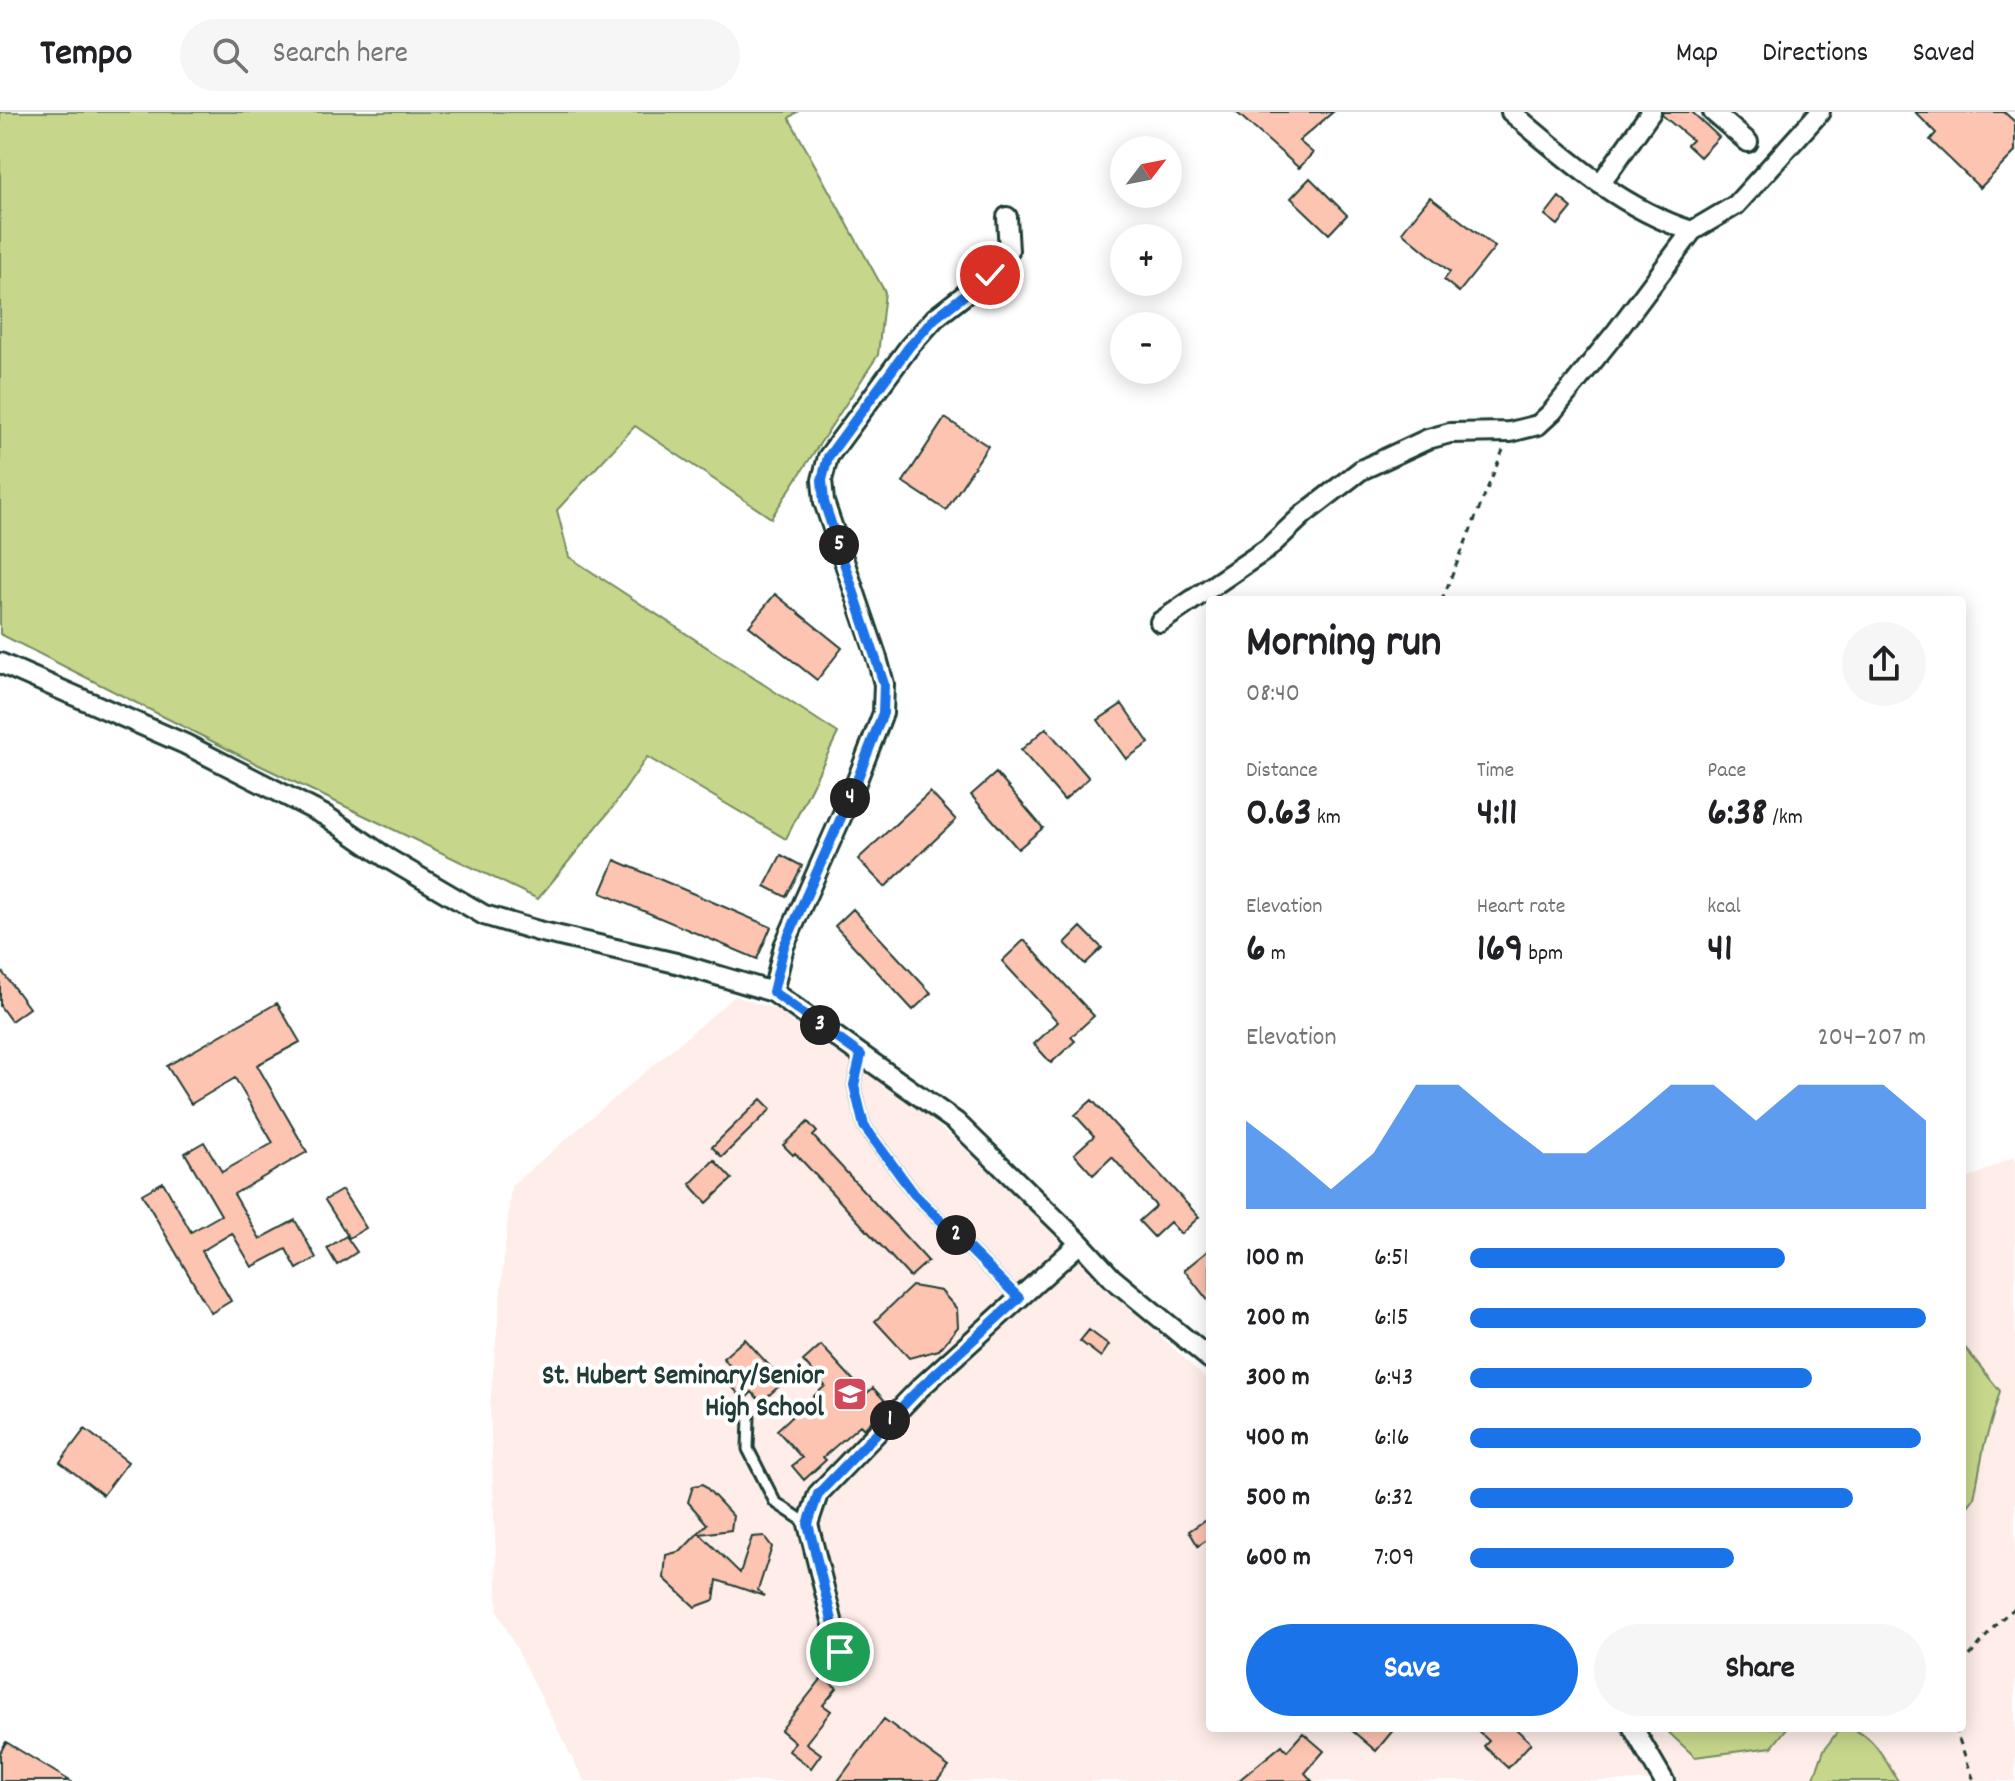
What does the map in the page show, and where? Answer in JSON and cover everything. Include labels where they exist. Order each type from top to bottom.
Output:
[{"type":"street","points":[[1511,112],[1562,156],[1617,197],[1661,221],[1692,231]]},
{"type":"street","points":[[1601,183],[1651,112]]},
{"type":"street","points":[[1713,112],[1748,142]]},
{"type":"street","points":[[1160,622],[1267,549],[1304,514],[1361,470],[1428,439],[1450,433],[1510,432],[1538,425],[1552,412],[1692,231],[1736,205],[1820,112]]},
{"type":"street","points":[[773,992],[784,946],[852,793],[883,713],[884,684],[877,658],[824,502],[822,480],[828,457],[909,347],[935,318],[990,275],[1009,251],[1007,217]]},
{"type":"street","points":[[0,663],[185,744],[326,816],[387,858],[484,915],[538,931],[676,963],[773,992],[956,1122],[1112,1278],[1206,1356]]},
{"type":"street","points":[[840,1652],[808,1524],[818,1494],[920,1388],[1080,1243]]},
{"type":"street","points":[[1635,1732],[1664,1781]]},
{"type":"lane","points":[[861,1055],[854,1085],[864,1126],[914,1194],[1019,1298]]},
{"type":"lane","points":[[749,1417],[748,1449],[775,1502],[808,1524]]},
{"type":"path","points":[[1444,596],[1510,432]]},
{"type":"path","points":[[1966,1660],[2000,1620],[2015,1608]]},
{"type":"path","points":[[1956,1732],[1974,1781]]},
{"type":"shaded area","name":"St. Hubert Seminary/Senior High School","points":[[735,996],[815,1022],[959,1143],[1206,1379],[1206,1732],[1966,1732],[1966,1180],[2015,1156],[2015,1781],[584,1781],[498,1612],[490,1405],[511,1186]]},
{"type":"green space","points":[[0,112],[797,112],[789,118],[885,292],[878,355],[771,518],[635,426],[557,510],[569,557],[838,733],[786,839],[647,757],[613,807],[538,899],[259,765],[0,634]]},
{"type":"green space","points":[[1966,1349],[2000,1391],[1984,1446],[1974,1498],[1966,1509]]},
{"type":"green space","points":[[1668,1732],[1784,1732],[1772,1747],[1695,1757]]},
{"type":"green space","points":[[1837,1732],[1858,1732],[1875,1746],[1898,1781],[1813,1781],[1824,1750]]},
{"type":"building","points":[[1236,112],[1333,112],[1299,141],[1313,153],[1299,168]]},
{"type":"building","points":[[1663,112],[1692,112],[1719,137],[1700,157],[1687,145],[1692,140],[1662,115]]},
{"type":"building","points":[[1915,112],[2004,112],[2015,122],[2015,152],[1980,188],[1930,140],[1936,133]]},
{"type":"building","points":[[1310,178],[1347,215],[1329,234],[1291,198]]},
{"type":"building","points":[[1430,197],[1495,247],[1459,292],[1444,280],[1450,272],[1402,232]]},
{"type":"building","points":[[1559,197],[1572,208],[1558,225],[1545,215]]},
{"type":"building","points":[[945,418],[988,446],[946,510],[903,482]]},
{"type":"building","points":[[775,594],[842,648],[817,680],[749,626]]},
{"type":"building","points":[[1122,704],[1149,743],[1126,759],[1098,720]]},
{"type":"building","points":[[1046,728],[1089,778],[1064,800],[1021,750]]},
{"type":"building","points":[[996,773],[1043,828],[1018,849],[971,795]]},
{"type":"building","points":[[930,792],[956,820],[885,887],[858,859]]},
{"type":"building","points":[[781,855],[802,866],[786,897],[765,886]]},
{"type":"building","points":[[615,860],[771,927],[757,959],[601,893]]},
{"type":"building","points":[[853,909],[931,993],[913,1010],[835,926]]},
{"type":"building","points":[[1081,927],[1102,948],[1085,964],[1065,943]]},
{"type":"building","points":[[1024,940],[1094,1016],[1071,1037],[1075,1041],[1051,1063],[1034,1044],[1058,1022],[1002,961]]},
{"type":"building","points":[[0,969],[29,1008],[11,1021],[0,1006]]},
{"type":"building","points":[[277,1003],[300,1042],[257,1065],[307,1152],[234,1194],[260,1239],[295,1220],[316,1258],[297,1269],[286,1249],[252,1267],[232,1233],[202,1251],[231,1301],[211,1313],[142,1194],[163,1182],[191,1232],[221,1215],[185,1153],[204,1142],[222,1172],[273,1143],[235,1078],[191,1104],[167,1066]]},
{"type":"building","points":[[761,1099],[771,1109],[722,1157],[712,1147]]},
{"type":"building","points":[[1092,1100],[1199,1217],[1181,1234],[1170,1222],[1154,1237],[1139,1221],[1156,1206],[1112,1157],[1093,1175],[1074,1154],[1094,1136],[1075,1115]]},
{"type":"building","points":[[808,1122],[817,1132],[813,1136],[928,1261],[910,1277],[795,1153],[793,1155],[783,1145]]},
{"type":"building","points":[[714,1160],[732,1179],[707,1203],[690,1184]]},
{"type":"building","points":[[342,1190],[366,1228],[349,1238],[325,1200]]},
{"type":"building","points":[[346,1236],[357,1252],[337,1265],[327,1248]]},
{"type":"building","points":[[1206,1252],[1206,1298],[1184,1270]]},
{"type":"building","points":[[912,1286],[941,1291],[957,1309],[958,1327],[939,1350],[909,1358],[875,1321]]},
{"type":"building","points":[[1089,1330],[1109,1345],[1101,1357],[1080,1341]]},
{"type":"building","points":[[745,1339],[784,1382],[761,1402],[752,1392],[744,1400],[727,1381],[736,1373],[723,1358]]},
{"type":"building","points":[[821,1345],[866,1394],[873,1388],[888,1404],[864,1429],[860,1425],[823,1457],[826,1460],[804,1480],[792,1466],[802,1458],[777,1430],[825,1386],[803,1361]]},
{"type":"building","points":[[85,1429],[128,1462],[103,1495],[60,1462]]},
{"type":"building","points":[[703,1484],[733,1516],[731,1530],[700,1534],[740,1573],[752,1537],[764,1536],[772,1547],[758,1590],[764,1596],[717,1580],[714,1600],[695,1607],[664,1578],[666,1555],[681,1551],[707,1524],[688,1502],[693,1486]]},
{"type":"building","points":[[1206,1520],[1206,1541],[1198,1546],[1189,1531]]},
{"type":"building","points":[[823,1677],[837,1688],[823,1705],[831,1711],[806,1743],[821,1754],[811,1768],[789,1751],[795,1742],[781,1730]]},
{"type":"building","points":[[884,1719],[949,1767],[937,1781],[838,1781]]},
{"type":"building","points":[[1354,1732],[1392,1732],[1376,1751]]},
{"type":"building","points":[[1479,1732],[1519,1732],[1531,1743],[1508,1768],[1484,1746],[1489,1741]]},
{"type":"building","points":[[1303,1733],[1324,1751],[1305,1773],[1312,1781],[1238,1781],[1282,1745],[1287,1751]]},
{"type":"building","points":[[6,1742],[70,1781],[0,1781],[0,1753]]},
{"type":"place","name":"St. Hubert Seminary/Senior High School","points":[[850,1394]]},
{"type":"route","points":[[840,1652],[808,1524],[818,1494],[920,1388],[1019,1298],[914,1194],[864,1126],[854,1085],[861,1055],[773,992],[784,946],[852,793],[883,713],[884,684],[824,502],[822,480],[828,457],[909,347],[935,318],[990,275]]}]
